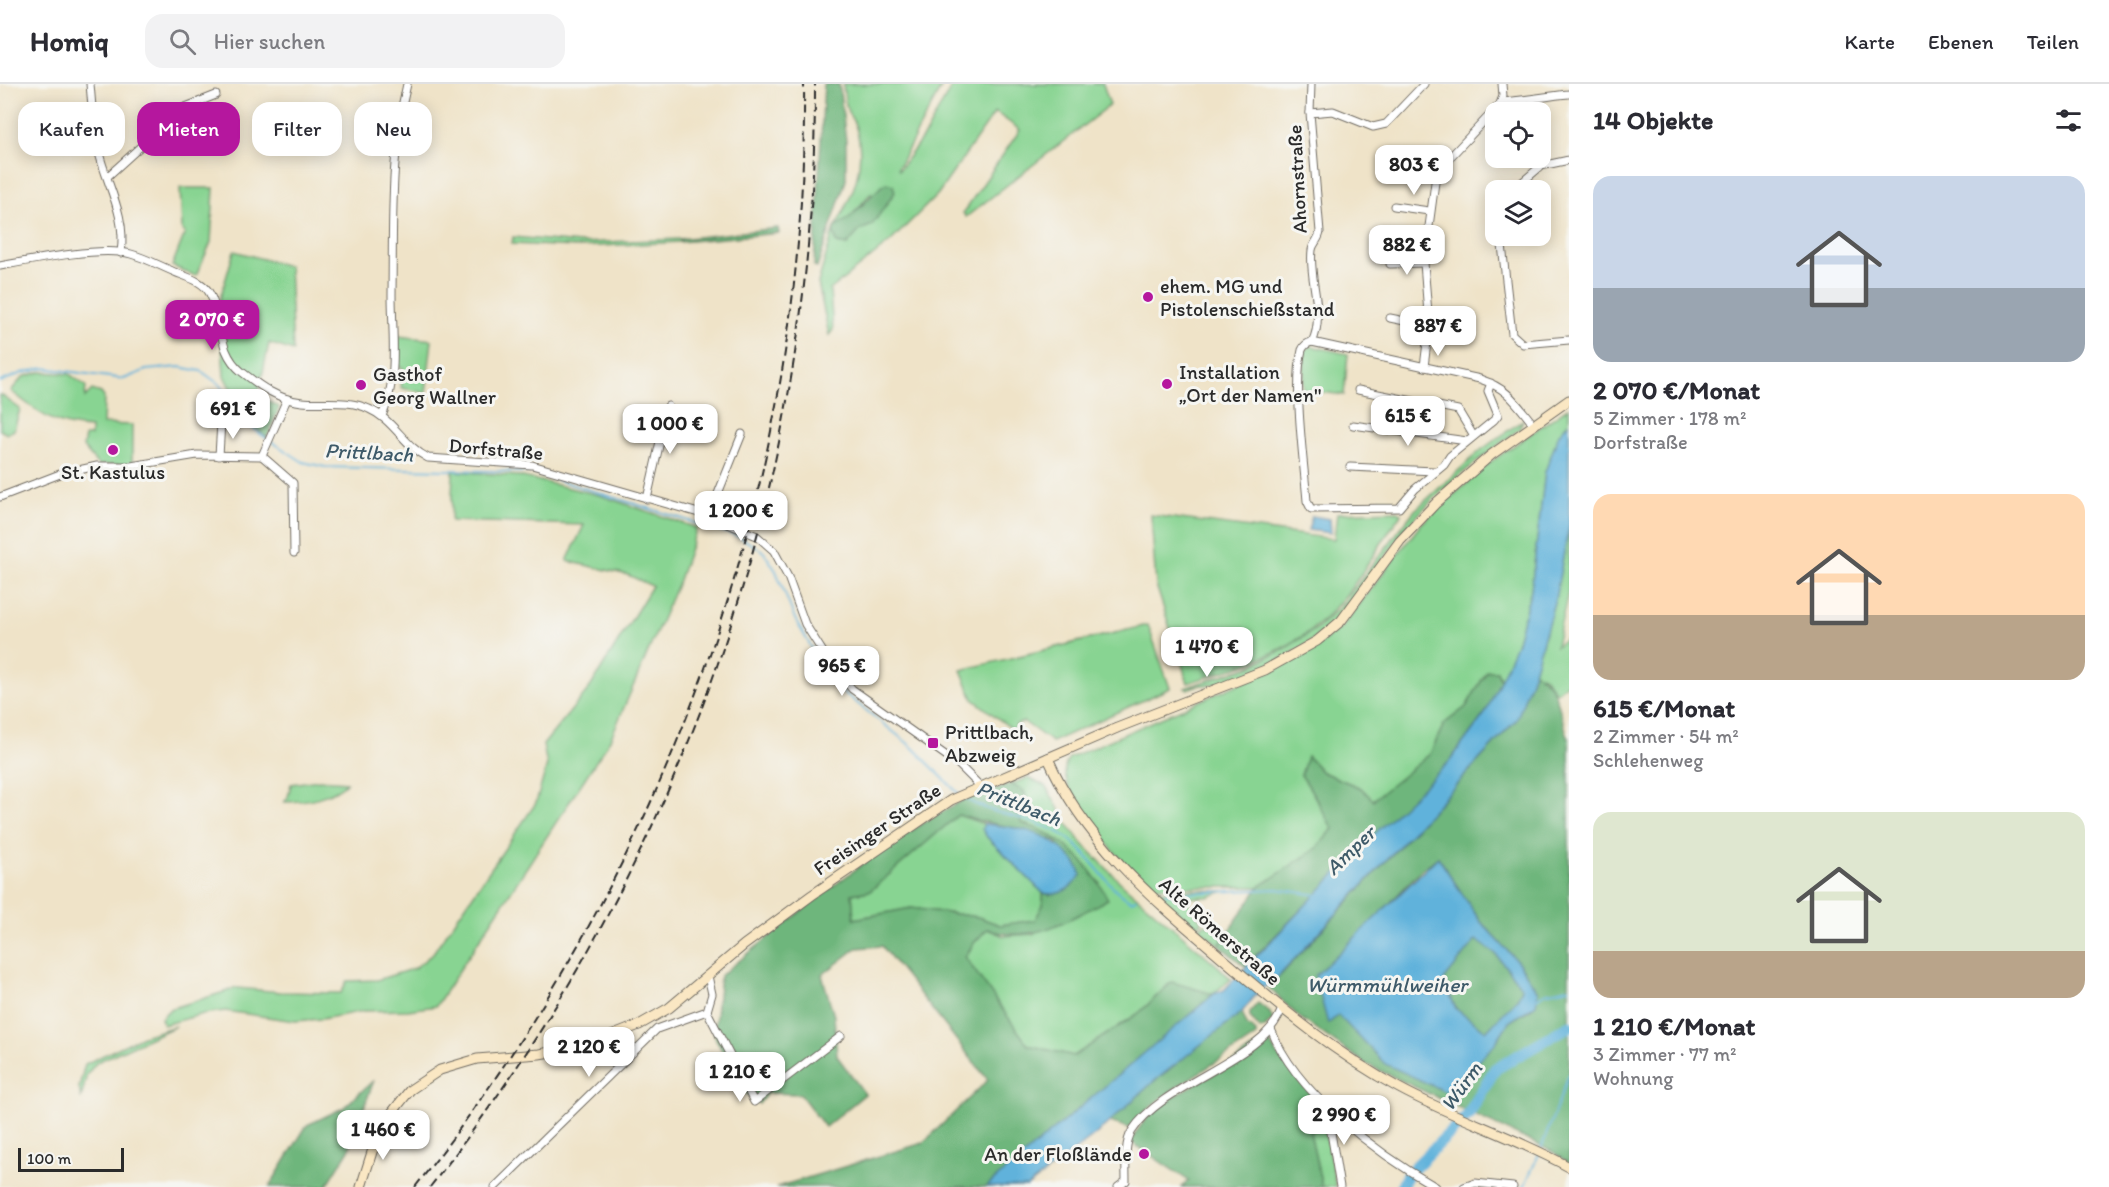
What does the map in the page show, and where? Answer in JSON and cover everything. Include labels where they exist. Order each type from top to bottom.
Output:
[{"type":"main road","name":"Freisinger Straße","points":[[361,1187],[387,1119],[399,1102],[423,1080],[457,1064],[477,1059],[565,1051],[611,1038],[669,1008],[744,945],[812,895],[918,821],[961,795],[1157,711],[1265,669],[1317,641],[1341,621],[1401,542],[1436,503],[1491,455],[1569,400]]},
{"type":"main road","name":"Alte Römerstraße","points":[[1048,758],[1070,801],[1115,859],[1148,893],[1266,996],[1350,1061],[1402,1090],[1530,1147],[1569,1167]]},
{"type":"street","points":[[90,84],[97,148],[118,207],[123,238],[121,253]]},
{"type":"street","points":[[382,416],[387,406],[393,355],[395,144],[407,84]]},
{"type":"street","name":"Ahornstraße","points":[[1311,84],[1310,113],[1320,232],[1312,249],[1316,335],[1312,342],[1302,348],[1300,382],[1307,501],[1311,509],[1400,508],[1434,471]]},
{"type":"street","points":[[1310,113],[1333,111],[1373,127],[1386,124],[1424,84]]},
{"type":"street","points":[[1502,84],[1501,102],[1538,100],[1544,96],[1569,94]]},
{"type":"street","points":[[108,176],[136,148],[183,108],[216,95]]},
{"type":"street","points":[[1424,367],[1429,326],[1424,263],[1429,211],[1439,169],[1485,119]]},
{"type":"street","points":[[1525,180],[1541,166],[1569,160]]},
{"type":"street","points":[[1394,206],[1429,211]]},
{"type":"street","points":[[1502,246],[1512,334],[1523,344],[1569,340]]},
{"type":"street","name":"Dorfstraße","points":[[0,266],[97,253],[131,254],[202,284],[213,301],[220,338],[230,360],[267,390],[286,399],[353,404],[382,416],[416,451],[428,458],[532,465],[717,518],[741,527],[774,551],[805,624],[828,660],[852,689],[887,717],[958,764],[980,786]]},
{"type":"street","points":[[1390,264],[1424,263]]},
{"type":"street","points":[[1390,318],[1429,326]]},
{"type":"street","points":[[1312,342],[1491,383],[1506,390],[1534,425]]},
{"type":"street","points":[[1350,466],[1434,471],[1444,465],[1473,435],[1498,415],[1488,391],[1491,383]]},
{"type":"street","points":[[1358,390],[1458,410],[1473,435]]},
{"type":"street","points":[[262,456],[286,399]]},
{"type":"street","points":[[647,499],[668,406]]},
{"type":"street","points":[[219,456],[222,422]]},
{"type":"street","points":[[1353,425],[1467,441]]},
{"type":"street","points":[[709,516],[742,434]]},
{"type":"street","points":[[0,497],[60,474],[97,466],[131,466],[196,455],[262,456],[293,483],[294,553]]},
{"type":"street","points":[[708,976],[712,994],[707,1011],[754,1102],[841,1036]]},
{"type":"street","points":[[1118,1187],[1126,1181],[1128,1140],[1132,1131],[1151,1110],[1175,1091],[1229,1060],[1271,1029],[1279,1019],[1282,1008]]},
{"type":"street","points":[[495,1187],[657,1029],[707,1011]]},
{"type":"street","points":[[1271,1029],[1277,1046],[1327,1107],[1405,1168],[1436,1187]]},
{"type":"street","points":[[1327,1107],[1340,1187]]},
{"type":"street","points":[[1464,1187],[1475,1183],[1513,1187]]},
{"type":"green space","points":[[824,84],[839,84],[846,141],[846,180],[817,268],[814,266]]},
{"type":"green space","points":[[843,84],[943,84],[898,168],[899,170],[926,133],[953,84],[1103,84],[1110,105],[966,217],[963,213],[1020,130],[995,112],[938,194],[890,242],[830,290],[833,330],[829,335],[818,283],[833,231],[837,243],[847,245],[860,230],[872,225],[871,193],[846,222],[836,226],[853,191],[860,154],[856,128],[847,109]]},
{"type":"green space","points":[[886,183],[893,185],[895,192],[872,225],[860,230],[847,245],[837,243],[833,231],[836,226],[850,217]]},
{"type":"green space","points":[[180,188],[214,188],[211,242],[196,276],[172,266],[185,233],[182,230]]},
{"type":"green space","points":[[778,228],[779,233],[680,242],[680,239]]},
{"type":"green space","points":[[513,237],[580,243],[680,239],[680,242],[579,247],[512,244]]},
{"type":"green space","points":[[234,251],[289,266],[293,351],[269,343],[258,396],[279,407],[267,437],[248,422],[224,376],[219,302]]},
{"type":"green space","points":[[398,336],[432,340],[426,393],[401,388],[403,368],[397,367]]},
{"type":"green space","points":[[1311,346],[1348,354],[1344,395],[1303,390],[1305,350]]},
{"type":"green space","points":[[40,372],[69,374],[86,386],[85,397],[92,390],[101,393],[104,397],[103,424],[132,425],[132,465],[98,465],[83,447],[85,436],[91,436],[91,428],[67,425],[48,418],[11,391],[23,377]]},
{"type":"green space","points":[[0,394],[20,409],[14,430],[7,434],[0,430]]},
{"type":"green space","points":[[1569,407],[1569,422],[1559,435],[1545,472],[1531,590],[1516,645],[1501,681],[1497,671],[1487,671],[1466,707],[1444,724],[1430,754],[1373,801],[1361,788],[1322,772],[1308,757],[1301,775],[1333,829],[1317,848],[1259,887],[1149,887],[1108,845],[1079,806],[1069,788],[1065,771],[1069,758],[1303,656],[1342,627],[1421,524],[1492,461]]},
{"type":"green space","points":[[1523,420],[1519,429],[1461,474],[1421,511],[1354,599],[1315,638],[1282,658],[1245,675],[1188,690],[1185,688],[1250,666],[1286,648],[1316,629],[1340,607],[1414,511],[1481,450]]},
{"type":"green space","points":[[453,471],[519,476],[599,495],[697,528],[679,580],[610,740],[436,1006],[408,1010],[364,1011],[322,1019],[295,1021],[225,1011],[203,1014],[163,1025],[161,1018],[170,1009],[237,988],[281,992],[341,993],[347,981],[377,980],[415,968],[433,953],[536,803],[547,765],[543,745],[591,686],[652,586],[628,575],[567,561],[584,525],[451,521]]},
{"type":"green space","points":[[1398,511],[1401,514],[1361,575],[1343,599],[1318,624],[1302,636],[1266,656],[1188,683],[1156,585],[1151,515],[1334,539],[1337,513]]},
{"type":"green space","points":[[1569,526],[1569,588],[1556,646],[1569,636],[1569,681],[1556,693],[1545,677],[1534,672],[1555,599]]},
{"type":"green space","points":[[1148,625],[1170,688],[1052,742],[1024,722],[1017,724],[1013,730],[973,699],[961,670]]},
{"type":"green space","points":[[1487,671],[1497,671],[1501,681],[1486,712],[1449,762],[1245,966],[1219,945],[1259,887],[1317,848],[1333,829],[1301,775],[1307,756],[1322,772],[1361,788],[1373,800],[1430,754],[1444,724],[1466,707]]},
{"type":"green space","points":[[1534,672],[1543,677],[1554,692],[1569,738],[1569,1164],[1553,1152],[1366,1064],[1299,1017],[1266,985],[1279,977],[1517,719]],"holes":[[[1438,857],[1480,921],[1518,962],[1538,992],[1532,1008],[1509,1022],[1494,1045],[1446,1092],[1359,1034],[1338,1015],[1328,1024],[1376,918],[1421,870]]]},
{"type":"green space","points":[[1028,778],[1046,786],[1068,825],[1121,883],[1231,979],[1213,994],[1171,982],[1139,1013],[1074,1056],[1028,1045],[965,958],[974,943],[987,929],[1004,936],[1033,934],[1100,883],[1056,839],[1020,823],[1018,810],[1029,805],[1024,791],[1011,784]]},
{"type":"green space","points":[[319,780],[347,782],[318,798],[284,802],[288,797],[291,784]]},
{"type":"green space","points":[[1011,784],[1024,791],[1029,806],[1018,810],[1021,823],[1049,835],[1072,851],[1092,873],[1108,899],[1065,922],[1034,932],[1003,933],[987,929],[965,957],[1028,1045],[1074,1056],[1139,1013],[1172,982],[1213,994],[1133,1065],[986,1187],[777,1187],[923,1143],[988,1080],[882,946],[857,948],[822,975],[834,1016],[837,1056],[865,1094],[825,1127],[800,1094],[767,1093],[759,1104],[742,1090],[714,1035],[720,976],[874,856],[939,814],[973,795],[981,795]],"holes":[[[958,815],[1034,833],[1058,843],[1051,895],[1043,893],[1043,905],[1035,920],[1000,925],[978,917],[911,908],[854,919],[852,894],[870,891]]]},
{"type":"green space","points":[[958,815],[984,824],[987,837],[1043,893],[1043,905],[1036,920],[1000,925],[978,917],[911,908],[854,919],[852,894],[870,891]]},
{"type":"green space","points":[[1224,891],[1208,897],[1185,898],[1202,922],[1196,927],[1153,892]]},
{"type":"green space","points":[[1204,924],[1220,929],[1226,935],[1219,945],[1199,929]]},
{"type":"green space","points":[[1476,939],[1495,953],[1522,988],[1518,998],[1486,1031],[1456,1009],[1444,980]]},
{"type":"green space","points":[[1258,1003],[1269,1011],[1273,1019],[1260,1029],[1250,1017],[1250,1012]]},
{"type":"green space","points":[[1242,1012],[1247,1025],[1256,1032],[1256,1036],[1173,1089],[1129,1128],[1109,1122],[1152,1083]]},
{"type":"green space","points":[[176,1026],[97,1062],[87,1074],[81,1099],[79,1087],[85,1064],[143,1036]]},
{"type":"green space","points":[[1268,1040],[1278,1056],[1320,1103],[1324,1127],[1310,1132],[1322,1187],[1181,1187],[1189,1181],[1131,1142],[1139,1128],[1149,1116],[1175,1096]]},
{"type":"green space","points":[[374,1080],[349,1150],[326,1187],[269,1187],[307,1125],[343,1108]]},
{"type":"green space","points":[[1324,1127],[1336,1187],[1322,1187],[1309,1131]]},
{"type":"water","points":[[1569,422],[1569,526],[1555,599],[1534,672],[1517,719],[1278,977],[1260,990],[1242,1012],[1152,1083],[1095,1135],[1027,1187],[986,1187],[1214,994],[1224,990],[1369,839],[1449,762],[1486,712],[1516,645],[1531,590],[1545,472],[1559,434]]},
{"type":"water","points":[[1312,516],[1330,519],[1331,533],[1308,530]]},
{"type":"water","points":[[984,824],[1030,831],[1051,840],[1073,860],[1081,875],[1065,890],[1054,894],[1043,893],[987,837],[982,829]]},
{"type":"water","name":"Würmmühlweiher","points":[[1438,857],[1480,921],[1518,962],[1538,992],[1536,1004],[1509,1022],[1494,1045],[1446,1092],[1385,1064],[1338,1015],[1328,1024],[1315,976]],"holes":[[[1476,940],[1495,953],[1522,988],[1518,998],[1486,1031],[1456,1009],[1444,980]]]},
{"type":"waterway","name":"Prittlbach","points":[[0,382],[22,373],[44,368],[124,379],[146,370],[179,367],[201,371],[219,384],[247,424],[303,462],[325,467],[532,472],[699,524]]},
{"type":"waterway","name":"Prittlbach","points":[[706,526],[738,536],[763,551],[776,571],[795,619],[824,669],[843,692],[910,745],[959,794]]},
{"type":"waterway","name":"Prittlbach","points":[[964,798],[987,809],[1036,823],[1060,833],[1079,848],[1122,895],[1131,901],[1136,899]]},
{"type":"waterway","name":"Prittlbach","points":[[1165,894],[1277,889],[1318,895]]},
{"type":"waterway","points":[[1537,998],[1544,993],[1569,988]]},
{"type":"waterway","name":"Würm","points":[[1401,1187],[1408,1174],[1468,1115],[1495,1069],[1569,1026]]},
{"type":"waterway","points":[[1541,1149],[1569,1074]]},
{"type":"waterway","points":[[1524,1187],[1539,1154]]},
{"type":"railway","points":[[415,1187],[504,1066],[582,939],[649,806],[705,669],[749,527],[780,382],[799,234],[804,84]]},
{"type":"railway","points":[[430,1187],[518,1065],[595,938],[662,805],[716,668],[759,527],[790,382],[809,234],[815,84]]},
{"type":"place","name":"ehem. MG und Pistolenschießstand","points":[[1148,297]]},
{"type":"place","name":"Installation „Ort der Namen''","points":[[1167,384]]},
{"type":"place","name":"Gasthof Georg Wallner","points":[[361,385]]},
{"type":"place","name":"St. Kastulus","points":[[113,450]]},
{"type":"place","name":"Prittlbach, Abzweig","points":[[933,743]]},
{"type":"place","name":"An der Floßlände","points":[[1144,1154]]},
{"type":"water label","name":"Amper","points":[[1350,850]]}]
